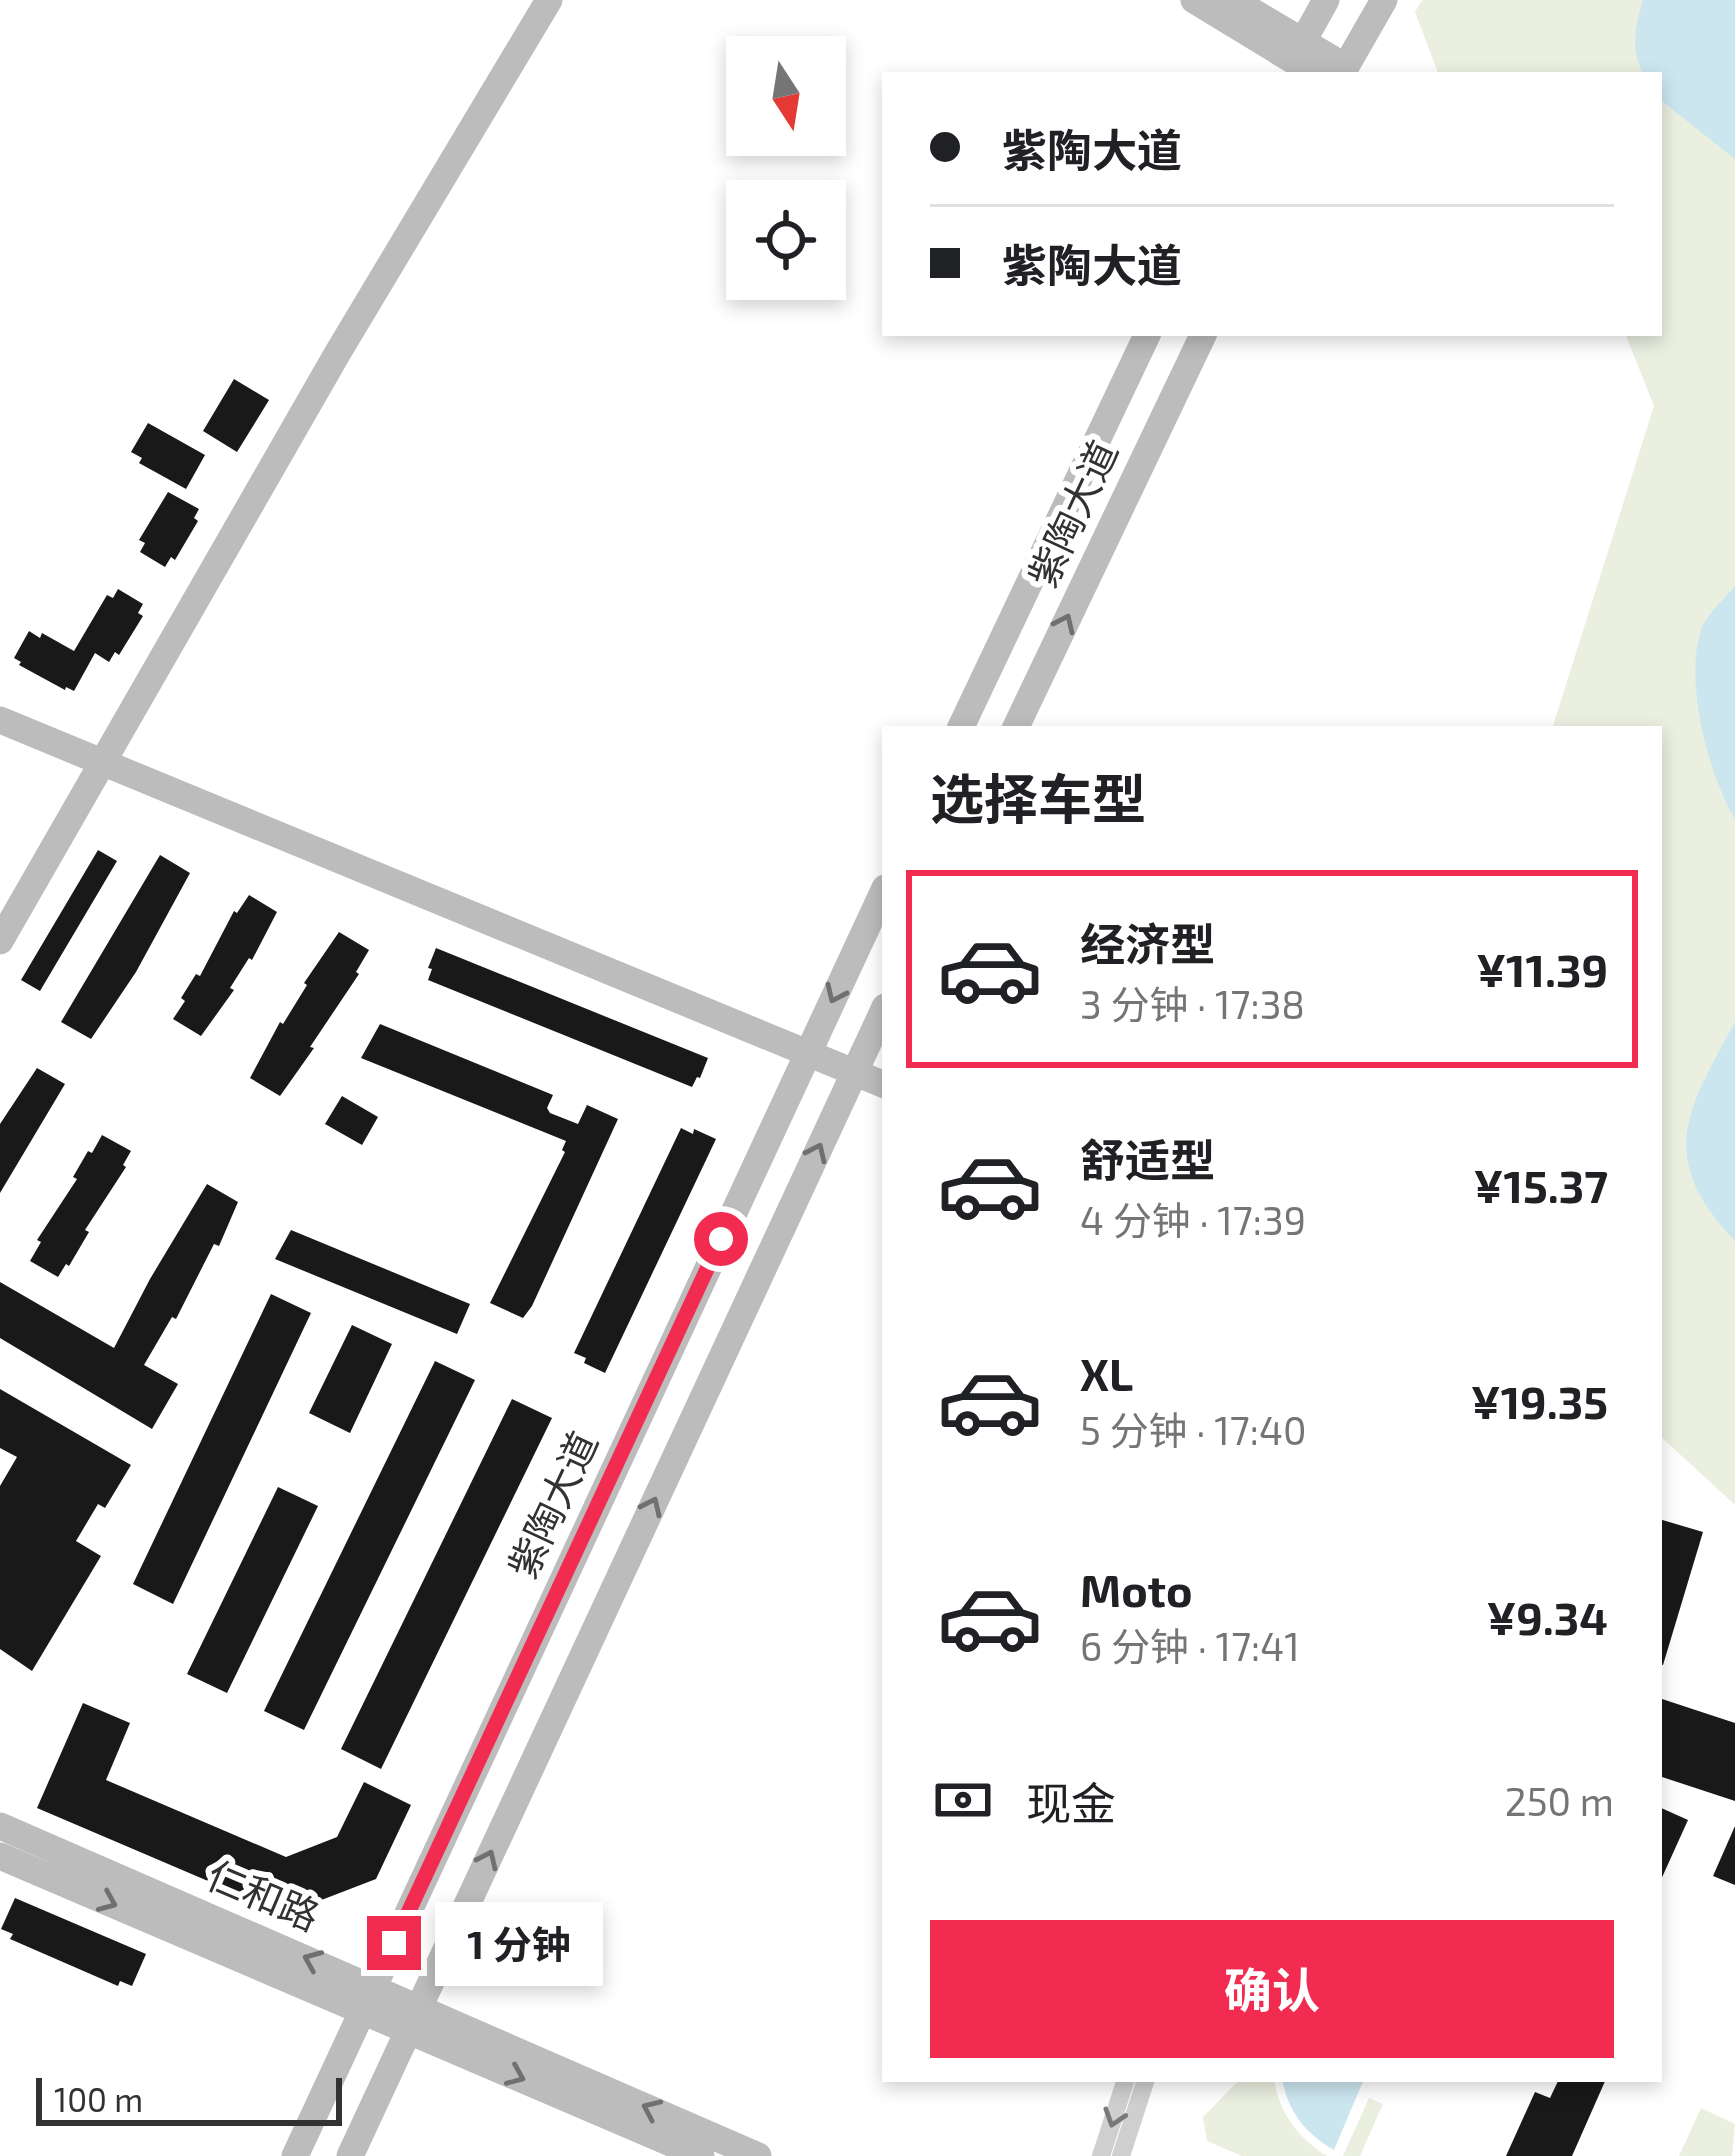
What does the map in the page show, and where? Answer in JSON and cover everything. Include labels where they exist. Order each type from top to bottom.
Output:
[{"type":"main road","points":[[0,941],[337,354],[549,0]]},
{"type":"main road","points":[[1193,0],[1293,59],[1343,71],[1384,0]]},
{"type":"main road","points":[[1233,0],[1293,59]]},
{"type":"main road","points":[[1293,59],[1326,0]]},
{"type":"main road","name":"紫陶大道","points":[[961,726],[1147,336]]},
{"type":"main road","name":"紫陶大道","points":[[1016,726],[1203,336]]},
{"type":"main road","points":[[0,720],[882,1084]]},
{"type":"main road","name":"紫陶大道","points":[[295,2156],[882,894]]},
{"type":"main road","points":[[350,2156],[882,1014]]},
{"type":"main road","name":"仁和路","points":[[0,1826],[368,1998],[758,2156]]},
{"type":"main road","name":"仁和路","points":[[0,1856],[368,1998]]},
{"type":"main road","name":"仁和路","points":[[414,2018],[701,2156]]},
{"type":"street","points":[[1101,2156],[1125,2082]]},
{"type":"street","points":[[1120,2156],[1145,2082]]},
{"type":"shaded area","points":[[1422,0],[1735,0],[1735,1505],[1662,1438],[1662,726],[1553,726],[1654,406],[1626,336],[1662,336],[1662,72],[1438,72],[1415,12]]},
{"type":"shaded area","points":[[1237,2082],[1275,2082],[1292,2124],[1327,2156],[1242,2156],[1207,2141],[1203,2117]]},
{"type":"shaded area","points":[[1369,2098],[1383,2104],[1360,2156],[1343,2156]]},
{"type":"shaded area","points":[[1701,2108],[1735,2124],[1732,2156],[1679,2156]]},
{"type":"water","points":[[1643,0],[1735,0],[1735,159],[1662,101],[1662,72],[1643,72],[1637,56]]},
{"type":"water","points":[[1735,586],[1735,819],[1708,753],[1695,675],[1703,624]]},
{"type":"water","points":[[1735,1022],[1735,1241],[1694,1184],[1687,1133],[1704,1082]]},
{"type":"water","points":[[1283,2082],[1363,2082],[1334,2150],[1300,2121]]},
{"type":"building","points":[[234,379],[269,400],[237,452],[203,431]]},
{"type":"building","points":[[148,423],[205,455],[186,489],[139,463],[142,458],[131,452]]},
{"type":"building","points":[[168,492],[199,509],[194,518],[198,521],[175,560],[171,557],[165,567],[140,552],[145,543],[139,540]]},
{"type":"building","points":[[118,589],[143,604],[138,613],[143,616],[119,655],[115,652],[109,662],[95,653],[74,691],[19,665],[14,658],[29,631],[74,651],[107,595],[113,598]]},
{"type":"building","points":[[98,850],[117,861],[40,991],[21,980]]},
{"type":"building","points":[[160,855],[190,873],[136,972],[91,1039],[61,1022]]},
{"type":"building","points":[[249,895],[277,912],[252,960],[230,988],[234,990],[201,1036],[173,1019],[234,911]]},
{"type":"building","points":[[339,932],[369,950],[359,974],[310,1047],[314,1048],[280,1096],[250,1078]]},
{"type":"building","points":[[436,948],[708,1058],[700,1078],[692,1087],[428,980]]},
{"type":"building","points":[[380,1024],[553,1095],[547,1108],[550,1113],[578,1124],[587,1105],[618,1119],[523,1318],[490,1303],[565,1152],[566,1141],[361,1058]]},
{"type":"building","points":[[37,1068],[65,1084],[0,1193],[0,1124]]},
{"type":"building","points":[[342,1096],[378,1117],[362,1145],[325,1124]]},
{"type":"building","points":[[681,1128],[716,1139],[605,1373],[574,1353]]},
{"type":"building","points":[[102,1135],[131,1151],[126,1167],[85,1230],[89,1232],[58,1277],[30,1261],[41,1242],[37,1240],[77,1179],[73,1177]]},
{"type":"building","points":[[207,1184],[238,1202],[219,1246],[214,1244],[176,1319],[172,1317],[144,1365],[178,1384],[152,1429],[0,1338],[0,1282],[114,1348]]},
{"type":"building","points":[[291,1230],[470,1304],[457,1334],[275,1259]]},
{"type":"building","points":[[271,1294],[311,1313],[173,1604],[133,1584]]},
{"type":"building","points":[[352,1325],[392,1344],[350,1433],[309,1413]]},
{"type":"building","points":[[435,1361],[475,1380],[304,1730],[264,1711]]},
{"type":"building","points":[[0,1389],[131,1465],[105,1508],[98,1504],[76,1541],[101,1556],[32,1671],[0,1649],[0,1486],[17,1457],[0,1448]]},
{"type":"building","points":[[512,1399],[552,1418],[381,1769],[341,1749]]},
{"type":"building","points":[[278,1487],[318,1506],[227,1693],[187,1674]]},
{"type":"building","points":[[1662,1520],[1703,1532],[1662,1665]]},
{"type":"building","points":[[1662,1699],[1735,1723],[1735,1801],[1662,1777]]},
{"type":"building","points":[[83,1703],[130,1723],[106,1780],[286,1857],[337,1837],[364,1782],[411,1805],[376,1879],[285,1914],[37,1808]]},
{"type":"building","points":[[1662,1808],[1688,1820],[1662,1877]]},
{"type":"building","points":[[1735,1826],[1735,1885],[1713,1876]]},
{"type":"building","points":[[15,1898],[146,1954],[132,1986],[120,1981],[118,1986],[10,1939],[13,1934],[1,1929]]},
{"type":"building","points":[[1558,2082],[1605,2082],[1572,2156],[1506,2156],[1535,2092],[1550,2098]]},
{"type":"route","points":[[394,1943],[721,1239]]}]
